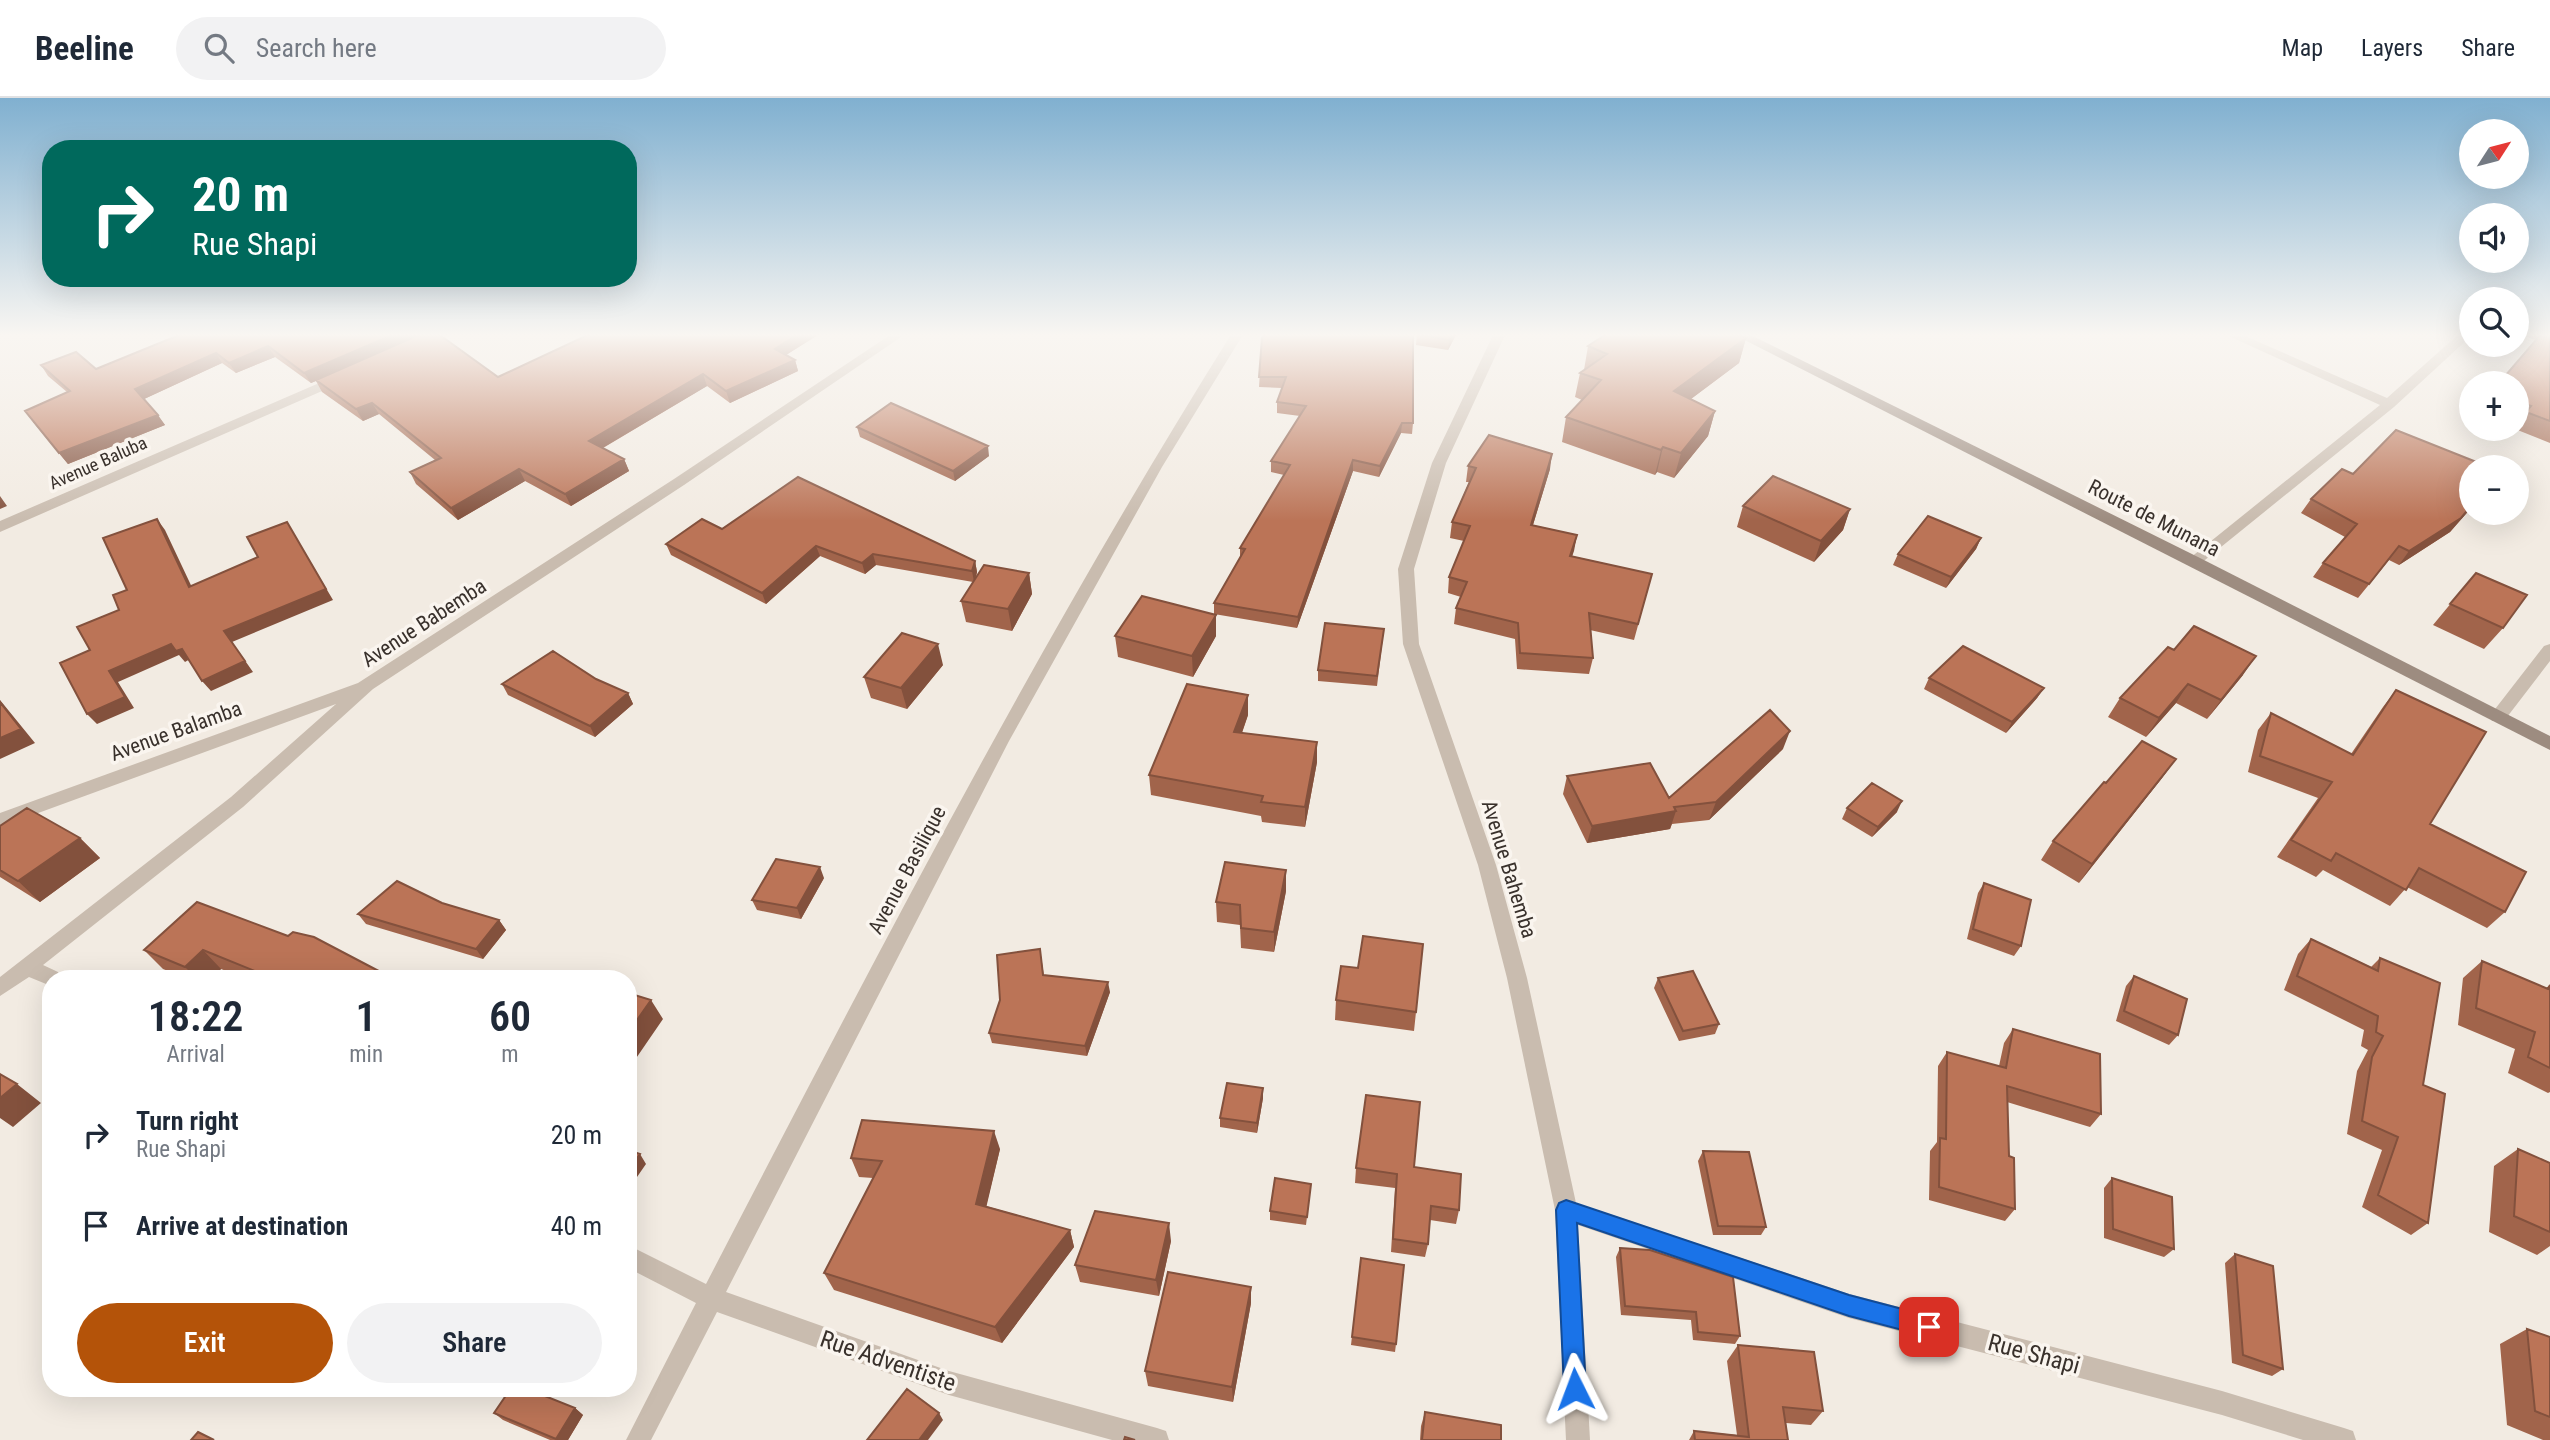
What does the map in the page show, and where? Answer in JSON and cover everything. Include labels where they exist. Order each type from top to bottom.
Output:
[{"type":"main road","name":"Route de Munana","points":[[1863,396],[2195,561],[2550,744]]},
{"type":"street","name":"Avenue Baluba","points":[[0,527],[299,396]]},
{"type":"street","name":"Avenue Babemba","points":[[0,988],[237,802],[367,685],[808,396]]},
{"type":"street","name":"Avenue Basilique","points":[[638,1440],[803,1116],[1071,609],[1198,396]]},
{"type":"street","name":"Avenue Bahemba","points":[[1471,396],[1439,463],[1406,569],[1410,644],[1487,865],[1517,978],[1566,1210],[1578,1440]]},
{"type":"street","points":[[2370,396],[2389,404]]},
{"type":"street","points":[[2195,561],[2398,396]]},
{"type":"street","points":[[2498,717],[2550,650]]},
{"type":"street","name":"Avenue Balamba","points":[[0,820],[367,685]]},
{"type":"street","points":[[27,967],[42,974]]},
{"type":"street","name":"Rue Shapi","points":[[1566,1210],[1849,1306],[2222,1403],[2344,1440]]},
{"type":"street","name":"Rue Adventiste","points":[[637,1261],[712,1299],[949,1383],[1157,1440]]},
{"type":"building","points":[[60,396],[141,396],[158,415],[59,453],[25,411]]},
{"type":"building","points":[[338,396],[666,396],[589,441],[624,459],[565,494],[519,469],[451,508],[410,472],[441,458],[372,403],[356,409]]},
{"type":"building","points":[[1279,396],[1413,396],[1413,423],[1402,423],[1380,466],[1353,460],[1298,617],[1214,603],[1245,549],[1240,548],[1290,465],[1271,461],[1306,406],[1277,402]]},
{"type":"building","points":[[1586,396],[1683,396],[1715,411],[1681,453],[1663,447],[1661,450],[1566,417]]},
{"type":"building","points":[[2529,396],[2550,396],[2550,421],[2529,413]]},
{"type":"building","points":[[891,403],[988,446],[953,471],[857,427]]},
{"type":"building","points":[[2396,430],[2459,455],[2459,519],[2409,551],[2399,546],[2369,584],[2323,563],[2357,524],[2311,499],[2342,469],[2353,474]]},
{"type":"building","points":[[1489,435],[1552,454],[1531,525],[1577,535],[1570,556],[1652,574],[1638,624],[1589,613],[1593,658],[1520,653],[1518,623],[1456,608],[1467,582],[1449,577],[1470,526],[1452,522],[1476,468],[1468,466]]},
{"type":"building","points":[[1773,476],[1850,509],[1821,541],[1743,506]]},
{"type":"building","points":[[798,477],[975,561],[972,571],[873,554],[862,563],[816,546],[762,593],[666,544],[702,519],[722,529]]},
{"type":"building","points":[[1928,516],[1981,538],[1951,577],[1898,554]]},
{"type":"building","points":[[157,519],[189,587],[258,557],[247,537],[287,522],[326,589],[224,631],[245,661],[202,681],[182,649],[176,651],[171,644],[109,671],[125,697],[87,714],[60,663],[90,650],[77,627],[119,610],[113,595],[127,590],[103,538]]},
{"type":"building","points":[[984,565],[1029,573],[1008,609],[961,601]]},
{"type":"building","points":[[2476,573],[2527,595],[2503,628],[2450,604]]},
{"type":"building","points":[[1142,596],[1216,615],[1192,656],[1115,636]]},
{"type":"building","points":[[1325,623],[1384,629],[1377,676],[1318,670]]},
{"type":"building","points":[[2194,626],[2256,656],[2221,700],[2188,684],[2159,718],[2120,698],[2168,647],[2174,650]]},
{"type":"building","points":[[902,633],[938,644],[901,688],[864,677]]},
{"type":"building","points":[[1963,646],[2044,688],[2012,722],[1929,678]]},
{"type":"building","points":[[553,651],[596,679],[628,693],[590,726],[502,684]]},
{"type":"building","points":[[1187,684],[1248,695],[1234,732],[1317,742],[1305,807],[1261,802],[1263,796],[1149,775]]},
{"type":"building","points":[[2396,690],[2486,732],[2430,824],[2526,872],[2505,912],[2419,868],[2406,890],[2336,853],[2331,861],[2291,840],[2332,782],[2260,756],[2271,713],[2353,755]]},
{"type":"building","points":[[0,702],[21,729],[0,738]]},
{"type":"building","points":[[1770,710],[1790,731],[1716,802],[1674,807],[1676,811],[1592,826],[1567,776],[1650,763],[1669,798]]},
{"type":"building","points":[[2142,741],[2176,759],[2092,864],[2053,841],[2104,782],[2106,783]]},
{"type":"building","points":[[1872,783],[1902,801],[1878,827],[1847,808]]},
{"type":"building","points":[[27,808],[80,838],[18,881],[0,870],[0,826]]},
{"type":"building","points":[[776,859],[820,867],[797,908],[752,900]]},
{"type":"building","points":[[1225,862],[1286,870],[1274,932],[1241,928],[1240,905],[1216,902]]},
{"type":"building","points":[[397,881],[442,903],[499,920],[476,949],[358,914]]},
{"type":"building","points":[[1984,883],[2031,900],[2021,946],[1973,929]]},
{"type":"building","points":[[197,902],[288,936],[293,932],[314,937],[377,970],[252,970],[203,950],[185,967],[144,950]]},
{"type":"building","points":[[1363,936],[1423,944],[1416,1012],[1336,1000],[1341,966],[1358,968]]},
{"type":"building","points":[[2311,939],[2378,971],[2380,958],[2440,983],[2423,1085],[2445,1094],[2428,1223],[2378,1195],[2398,1137],[2362,1121],[2372,1057],[2383,1036],[2376,1032],[2378,1016],[2297,976]]},
{"type":"building","points":[[1040,949],[1043,975],[1108,982],[1085,1046],[989,1033],[1000,1000],[997,955]]},
{"type":"building","points":[[2482,961],[2548,989],[2550,985],[2550,1068],[2528,1057],[2535,1032],[2476,1008]]},
{"type":"building","points":[[1693,971],[1719,1024],[1683,1031],[1658,978]]},
{"type":"building","points":[[2134,976],[2187,999],[2178,1035],[2124,1011]]},
{"type":"building","points":[[637,996],[651,1000],[637,1020]]},
{"type":"building","points":[[2013,1029],[2100,1054],[2101,1114],[2007,1086],[2009,1156],[2014,1158],[2015,1209],[1939,1187],[1940,1138],[1946,1139],[1947,1052],[2006,1068]]},
{"type":"building","points":[[0,1074],[17,1084],[0,1098]]},
{"type":"building","points":[[1227,1083],[1263,1088],[1257,1123],[1220,1118]]},
{"type":"building","points":[[1366,1095],[1420,1102],[1414,1167],[1461,1174],[1459,1210],[1431,1206],[1428,1244],[1393,1239],[1397,1174],[1356,1168]]},
{"type":"building","points":[[862,1120],[994,1131],[976,1204],[1070,1230],[995,1327],[824,1273],[882,1161],[851,1158]]},
{"type":"building","points":[[2518,1149],[2550,1163],[2550,1232],[2514,1216]]},
{"type":"building","points":[[1703,1151],[1749,1152],[1766,1227],[1718,1226]]},
{"type":"building","points":[[1275,1178],[1311,1184],[1307,1217],[1270,1211]]},
{"type":"building","points":[[2112,1178],[2172,1197],[2174,1249],[2113,1229]]},
{"type":"building","points":[[1095,1211],[1169,1223],[1156,1280],[1075,1265]]},
{"type":"building","points":[[1620,1248],[1650,1250],[1733,1277],[1740,1336],[1698,1332],[1696,1312],[1625,1306]]},
{"type":"building","points":[[2235,1254],[2273,1266],[2283,1369],[2243,1355]]},
{"type":"building","points":[[1361,1258],[1404,1265],[1396,1344],[1352,1337]]},
{"type":"building","points":[[1168,1272],[1251,1287],[1232,1387],[1145,1371]]},
{"type":"building","points":[[2527,1329],[2550,1337],[2550,1417],[2535,1411]]},
{"type":"building","points":[[1738,1345],[1814,1352],[1823,1411],[1783,1407],[1788,1440],[1695,1440],[1694,1431],[1749,1437]]},
{"type":"building","points":[[907,1389],[939,1413],[919,1440],[867,1440]]},
{"type":"building","points":[[505,1397],[548,1397],[575,1408],[556,1439],[494,1413]]},
{"type":"building","points":[[1425,1412],[1501,1425],[1501,1440],[1422,1440]]},
{"type":"building","points":[[198,1432],[214,1440],[191,1440]]},
{"type":"route","points":[[1575,1389],[1566,1210],[1849,1306],[1929,1327]]}]
